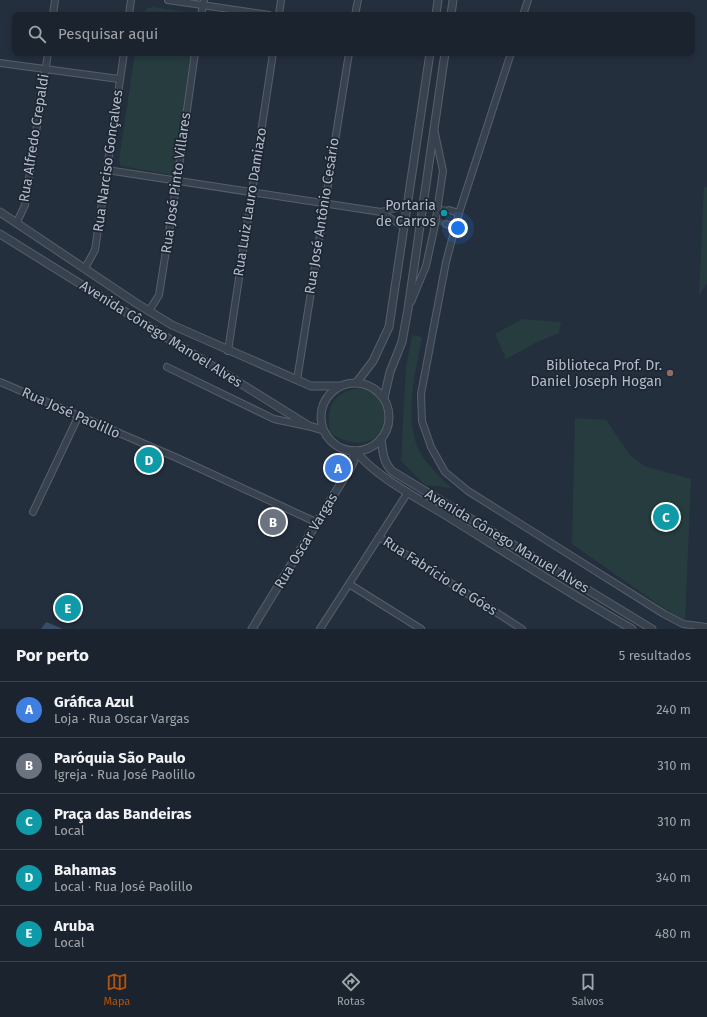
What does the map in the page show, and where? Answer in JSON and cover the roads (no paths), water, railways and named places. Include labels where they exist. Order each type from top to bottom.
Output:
[{"type":"street","points":[[53,12],[55,0]]},
{"type":"street","points":[[129,12],[131,0]]},
{"type":"street","points":[[168,0],[203,2],[254,12]]},
{"type":"street","points":[[279,12],[281,0]]},
{"type":"street","points":[[356,12],[358,0]]},
{"type":"street","points":[[436,12],[438,0]]},
{"type":"street","points":[[451,12],[453,0]]},
{"type":"street","points":[[524,12],[528,0]]},
{"type":"street","points":[[201,12],[203,2]]},
{"type":"street","name":"Rua Alfredo Crepaldi","points":[[17,222],[25,205],[47,56]]},
{"type":"street","name":"Rua Narciso Gonçalves","points":[[86,268],[95,250],[123,56]]},
{"type":"street","name":"Rua José Pinto Villares","points":[[149,311],[159,295],[178,181],[195,56]]},
{"type":"street","name":"Rua Luiz Lauro Damiazo","points":[[228,350],[273,56]]},
{"type":"street","name":"Rua José Antônio Cesário","points":[[297,380],[348,56]]},
{"type":"street","points":[[357,382],[373,361],[389,327],[430,56]]},
{"type":"street","points":[[384,398],[390,372],[402,342],[408,309],[445,56]]},
{"type":"street","points":[[510,56],[455,227],[438,300],[421,394],[422,421],[431,447],[445,472],[468,491],[664,614],[684,624],[707,626]]},
{"type":"street","points":[[0,63],[119,79]]},
{"type":"street","points":[[408,309],[426,266],[439,207],[443,171],[434,128]]},
{"type":"street","points":[[107,170],[382,212],[407,205]]},
{"type":"street","points":[[449,210],[459,213]]},
{"type":"street","name":"Avenida Cônego Manoel Alves","points":[[0,212],[172,325],[311,386],[339,386]]},
{"type":"street","points":[[382,212],[404,227]]},
{"type":"street","points":[[446,224],[455,227]]},
{"type":"street","name":"Avenida Cônego Manoel Alves","points":[[0,234],[309,426],[323,430]]},
{"type":"street","points":[[167,367],[274,419],[309,426]]},
{"type":"street","name":"Rua José Paolillo","points":[[0,382],[175,458],[318,523]]},
{"type":"street","points":[[357,382],[368,384],[377,390],[384,398],[388,408],[389,419],[387,430],[381,439],[374,445],[355,451],[344,449],[335,445],[323,430],[320,420],[324,400],[330,392],[339,386],[357,382]]},
{"type":"street","points":[[33,512],[78,417]]},
{"type":"street","name":"Avenida Cônego Manuel Alves","points":[[381,439],[383,458],[386,465],[392,471],[651,629]]},
{"type":"street","name":"Avenida Cônego Manuel Alves","points":[[355,451],[364,462],[408,492],[581,600],[632,629]]},
{"type":"street","name":"Rua Oscar Vargas","points":[[252,629],[352,466],[355,451]]},
{"type":"street","points":[[320,629],[408,492]]},
{"type":"street","name":"Rua Fabrício de Góes","points":[[378,537],[522,629]]},
{"type":"street","points":[[349,584],[421,629]]},
{"type":"water","points":[[46,622],[63,629],[41,629]]},
{"type":"tunnel","points":[[440,208],[449,210]]},
{"type":"tunnel","points":[[437,221],[446,224]]},
{"type":"place","name":"Portaria de Carros","points":[[444,213]]},
{"type":"place","name":"Biblioteca Prof. Dr. Daniel Joseph Hogan","points":[[670,373]]},
{"type":"place","name":"Bahamas","points":[[149,460]]},
{"type":"place","name":"Gráfica Azul","points":[[338,468]]},
{"type":"place","name":"Praça das Bandeiras","points":[[666,517]]},
{"type":"place","name":"Paróquia São Paulo","points":[[273,522]]},
{"type":"place","name":"Aruba","points":[[68,608]]}]
